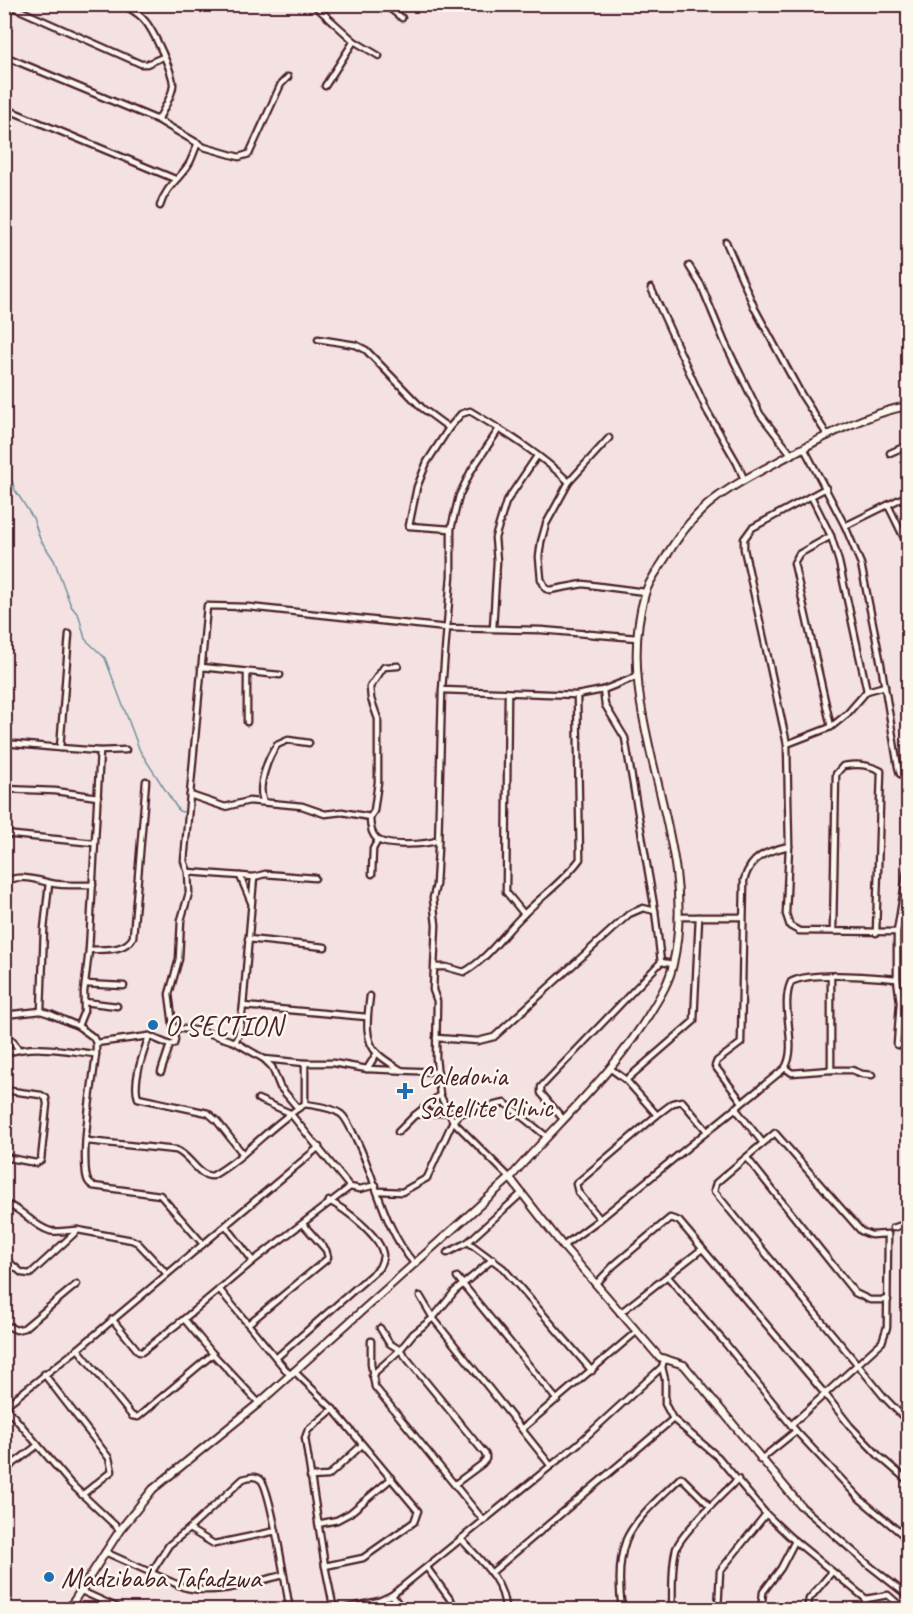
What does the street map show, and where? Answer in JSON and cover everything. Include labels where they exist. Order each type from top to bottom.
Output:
[{"type":"street","points":[[6,4],[141,64],[163,57]]},
{"type":"street","points":[[313,4],[354,40],[379,56]]},
{"type":"street","points":[[384,4],[402,18]]},
{"type":"street","points":[[122,5],[145,20],[171,74],[173,88],[158,120]]},
{"type":"street","points":[[325,86],[354,40]]},
{"type":"street","points":[[4,56],[158,120],[204,147],[239,157],[249,154],[281,84],[288,77]]},
{"type":"street","points":[[4,108],[175,179]]},
{"type":"street","points":[[160,206],[175,179],[190,163],[198,143]]},
{"type":"street","points":[[726,242],[755,309],[801,394],[828,436]]},
{"type":"street","points":[[689,266],[701,285],[760,414],[791,454]]},
{"type":"street","points":[[651,288],[707,411],[744,479]]},
{"type":"street","points":[[318,339],[356,345],[366,350],[422,408],[449,428]]},
{"type":"street","points":[[68,1610],[120,1530],[153,1489],[259,1403],[510,1178],[546,1136],[611,1069],[642,1027],[663,990],[673,964],[678,917],[678,888],[672,839],[645,726],[638,676],[637,638],[645,592],[680,532],[711,501],[744,479],[828,436],[880,413],[909,406]]},
{"type":"street","points":[[451,529],[409,526],[421,474],[460,414],[470,411],[499,429],[569,482]]},
{"type":"street","points":[[499,429],[471,471],[459,496],[451,529],[451,575],[442,690],[438,848],[433,898],[436,925],[433,990],[437,1001],[436,1038],[440,1095],[453,1121],[510,1178],[563,1245],[659,1357],[663,1363],[665,1404],[674,1419],[718,1457],[766,1514],[832,1572],[866,1599],[888,1595],[905,1610]]},
{"type":"street","points":[[609,438],[569,482],[546,524],[540,542],[539,557],[543,586],[550,590],[583,584],[645,592]]},
{"type":"street","points":[[890,453],[909,445]]},
{"type":"street","points":[[804,448],[845,526],[861,564],[898,767],[900,774],[909,777]]},
{"type":"street","points":[[493,629],[497,561],[495,538],[507,502],[537,456]]},
{"type":"street","points":[[826,488],[752,528],[744,539],[744,549],[787,744],[789,846],[786,914],[790,926],[799,931],[897,932]]},
{"type":"street","points":[[845,526],[909,495]]},
{"type":"street","points":[[811,496],[831,536],[843,575],[867,691]]},
{"type":"street","points":[[888,505],[908,546]]},
{"type":"street","points":[[831,536],[799,554],[794,563],[831,727]]},
{"type":"street","points":[[161,1072],[170,1045],[174,1044],[175,1040],[169,994],[180,959],[181,920],[189,893],[188,872],[184,861],[207,606],[249,607],[447,628],[580,632],[637,638]]},
{"type":"street","points":[[60,748],[69,634]]},
{"type":"street","points":[[398,666],[384,667],[370,687],[371,699],[378,719],[378,782],[374,811],[370,817],[373,835],[385,843],[430,844],[438,848]]},
{"type":"street","points":[[201,667],[280,675]]},
{"type":"street","points":[[247,722],[248,672]]},
{"type":"street","points":[[442,690],[578,695],[603,690],[638,676]]},
{"type":"street","points":[[787,744],[831,727],[847,714],[867,691],[885,686]]},
{"type":"street","points":[[563,1119],[541,1093],[541,1087],[661,962],[656,911],[625,738],[605,705],[603,690]]},
{"type":"street","points":[[508,693],[506,892],[524,914]]},
{"type":"street","points":[[435,967],[446,967],[464,972],[475,966],[524,914],[571,871],[580,859],[578,695]]},
{"type":"street","points":[[264,802],[260,796],[264,771],[277,745],[288,740],[309,743]]},
{"type":"street","points":[[4,743],[100,751],[126,750]]},
{"type":"street","points":[[78,1026],[83,1015],[89,950],[100,751]]},
{"type":"street","points":[[833,930],[836,774],[843,766],[856,764],[872,766],[881,771],[876,933]]},
{"type":"street","points":[[89,950],[126,946],[133,937],[146,781]]},
{"type":"street","points":[[4,789],[55,791],[98,797]]},
{"type":"street","points":[[190,795],[225,807],[249,801],[264,802],[302,806],[325,814],[342,812],[370,817]]},
{"type":"street","points":[[4,834],[94,843]]},
{"type":"street","points":[[372,874],[373,849],[378,840]]},
{"type":"street","points":[[430,844],[438,840]]},
{"type":"street","points":[[742,1102],[716,1069],[715,1064],[741,1043],[744,880],[758,855],[768,850],[789,846]]},
{"type":"street","points":[[909,865],[897,932],[897,979],[900,1002],[897,1045],[909,1046]]},
{"type":"street","points":[[188,872],[254,877],[273,874],[315,878]]},
{"type":"street","points":[[240,876],[252,904]]},
{"type":"street","points":[[235,1042],[239,1034],[243,1006],[254,877]]},
{"type":"street","points":[[4,883],[15,878],[49,883],[93,885]]},
{"type":"street","points":[[40,1011],[49,883]]},
{"type":"street","points":[[436,1038],[486,1041],[494,1037],[628,914],[643,908],[656,911]]},
{"type":"street","points":[[678,917],[742,917]]},
{"type":"street","points":[[626,1080],[694,1021],[699,917]]},
{"type":"street","points":[[248,939],[325,947]]},
{"type":"street","points":[[661,962],[673,964]]},
{"type":"street","points":[[563,1245],[600,1219],[785,1068],[789,1058],[787,1018],[790,982],[802,977],[831,976],[897,979]]},
{"type":"street","points":[[831,976],[831,1070]]},
{"type":"street","points":[[85,984],[123,986]]},
{"type":"street","points":[[370,996],[367,1017],[371,1045],[377,1053],[401,1070]]},
{"type":"street","points":[[84,1002],[117,1006]]},
{"type":"street","points":[[900,1002],[909,1003]]},
{"type":"street","points":[[243,1006],[367,1017]]},
{"type":"street","points":[[4,1015],[40,1011],[78,1026],[93,1037],[96,1043],[96,1054],[87,1141],[86,1175],[90,1184],[160,1195],[203,1244]]},
{"type":"street","points":[[174,1028],[202,1031],[235,1042],[264,1059],[272,1067],[280,1088],[298,1108]]},
{"type":"street","points":[[4,1036],[13,1041],[19,1050]]},
{"type":"street","points":[[96,1043],[149,1036],[170,1045]]},
{"type":"street","points":[[149,1036],[140,1065],[136,1093],[138,1098],[208,1113],[243,1154]]},
{"type":"street","points":[[4,1054],[38,1048],[96,1054]]},
{"type":"street","points":[[368,1069],[377,1053]]},
{"type":"street","points":[[264,1059],[333,1063],[368,1069],[438,1072]]},
{"type":"street","points":[[305,1063],[305,1104]]},
{"type":"street","points":[[785,1068],[792,1073],[852,1070],[872,1075]]},
{"type":"street","points":[[611,1069],[626,1080],[657,1115]]},
{"type":"street","points":[[4,1090],[41,1095],[46,1098],[47,1104],[41,1160],[36,1163],[4,1157]]},
{"type":"street","points":[[398,1132],[440,1095]]},
{"type":"street","points":[[258,1099],[290,1113],[350,1187],[360,1189],[376,1185]]},
{"type":"street","points":[[600,1219],[578,1192],[576,1184],[657,1115],[676,1101],[682,1101],[707,1131]]},
{"type":"street","points":[[379,1191],[402,1192],[427,1178],[453,1121],[460,1114],[468,1111],[505,1103],[546,1136]]},
{"type":"street","points":[[87,1141],[176,1150],[188,1157],[207,1177],[225,1168],[290,1113],[305,1104],[334,1110],[343,1115],[359,1143],[390,1225],[406,1255],[414,1263]]},
{"type":"street","points":[[735,1108],[763,1143]]},
{"type":"street","points":[[415,1115],[448,1112]]},
{"type":"street","points":[[791,1425],[858,1365],[882,1342],[887,1327],[888,1234],[871,1235],[861,1231],[775,1133],[716,1183],[714,1191],[858,1365],[888,1402],[909,1422]]},
{"type":"street","points":[[120,1530],[82,1495],[5,1405],[78,1349],[319,1147]]},
{"type":"street","points":[[747,1158],[855,1293],[870,1300],[888,1300]]},
{"type":"street","points":[[112,1319],[139,1352],[142,1352],[253,1261],[350,1187]]},
{"type":"street","points":[[447,1253],[468,1242],[522,1193]]},
{"type":"street","points":[[276,1359],[380,1268],[383,1253],[376,1240],[348,1213],[329,1201]]},
{"type":"street","points":[[4,1204],[20,1209],[42,1228],[51,1231],[78,1230],[132,1240],[138,1243],[167,1274]]},
{"type":"street","points":[[596,1284],[614,1265],[670,1218],[679,1221],[857,1434],[909,1481]]},
{"type":"street","points":[[892,1228],[909,1223]]},
{"type":"street","points":[[248,1324],[327,1259],[326,1250],[303,1224]]},
{"type":"street","points":[[226,1226],[253,1261]]},
{"type":"street","points":[[4,1258],[22,1273],[30,1274],[78,1230]]},
{"type":"street","points":[[468,1242],[503,1268],[592,1371]]},
{"type":"street","points":[[620,1312],[702,1249]]},
{"type":"street","points":[[372,1375],[400,1350],[413,1334],[433,1318],[462,1284],[493,1259]]},
{"type":"street","points":[[457,1277],[557,1400]]},
{"type":"street","points":[[668,1277],[796,1431],[860,1499],[909,1539]]},
{"type":"street","points":[[4,1324],[16,1330],[24,1328],[77,1284]]},
{"type":"street","points":[[219,1289],[276,1359],[333,1409],[418,1511],[414,1522],[363,1558],[325,1566]]},
{"type":"street","points":[[420,1296],[433,1318],[551,1466]]},
{"type":"street","points":[[184,1319],[259,1403]]},
{"type":"street","points":[[380,1328],[389,1343],[400,1350],[486,1455],[482,1464],[455,1484]]},
{"type":"street","points":[[523,1428],[636,1332]]},
{"type":"street","points":[[371,1341],[372,1375],[375,1387],[484,1521]]},
{"type":"street","points":[[78,1349],[132,1416],[138,1417],[213,1354]]},
{"type":"street","points":[[339,1610],[379,1601],[392,1595],[579,1443],[663,1363],[674,1361],[684,1365],[760,1460],[800,1505],[870,1566],[909,1596]]},
{"type":"street","points":[[44,1374],[109,1458],[112,1471],[82,1495]]},
{"type":"street","points":[[333,1409],[306,1434],[310,1477],[334,1610]]},
{"type":"street","points":[[491,1573],[674,1419]]},
{"type":"street","points":[[760,1460],[796,1431]]},
{"type":"street","points":[[4,1471],[38,1445]]},
{"type":"street","points":[[310,1477],[328,1476],[362,1445]]},
{"type":"street","points":[[151,1573],[169,1545],[243,1479],[253,1477],[262,1481],[265,1487],[276,1531],[290,1610]]},
{"type":"street","points":[[622,1610],[619,1586],[626,1539],[647,1510],[681,1477],[710,1506]]},
{"type":"street","points":[[318,1524],[337,1520],[350,1514],[392,1479]]},
{"type":"street","points":[[672,1610],[673,1568],[677,1546],[710,1506],[738,1479]]},
{"type":"street","points":[[718,1610],[720,1571],[766,1514]]},
{"type":"street","points":[[189,1528],[214,1544],[276,1531]]},
{"type":"street","points":[[461,1539],[491,1573],[505,1597],[505,1610]]},
{"type":"street","points":[[761,1610],[763,1592],[781,1568],[795,1541]]},
{"type":"street","points":[[105,1552],[183,1587],[204,1591],[284,1575]]},
{"type":"street","points":[[427,1568],[458,1610]]},
{"type":"street","points":[[807,1610],[809,1599],[832,1572]]},
{"type":"street","points":[[80,1590],[123,1610]]},
{"type":"street","points":[[392,1595],[403,1610]]},
{"type":"street","points":[[862,1610],[866,1599]]},
{"type":"waterway","points":[[4,457],[15,490],[33,518],[40,539],[54,560],[71,606],[79,616],[85,639],[105,658],[140,751],[179,811],[183,812]]},
{"type":"place","name":"O SECTION","points":[[153,1025]]},
{"type":"place","name":"Caledonia Satellite Clinic","points":[[405,1091]]},
{"type":"place","name":"Madzibaba Tafadzwa","points":[[49,1577]]}]
